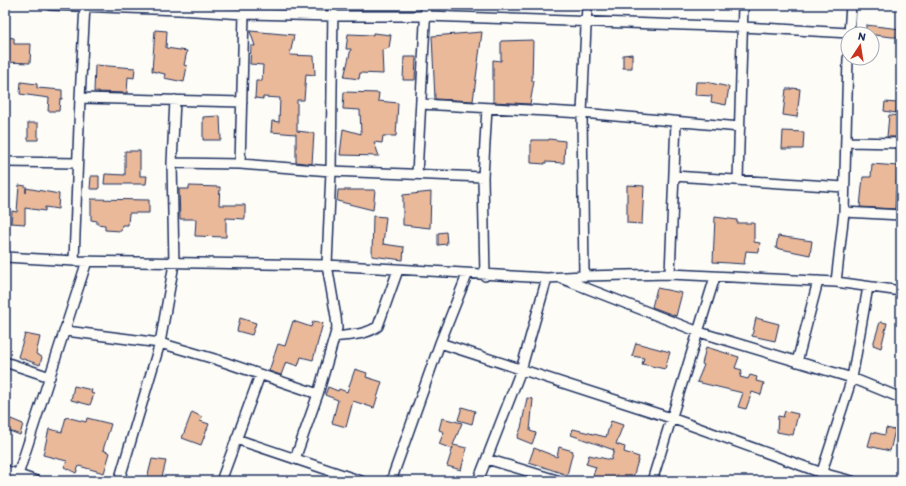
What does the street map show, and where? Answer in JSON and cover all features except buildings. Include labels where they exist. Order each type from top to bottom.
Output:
[{"type":"street","points":[[50,5],[179,7],[244,14],[426,16],[586,21],[840,32]]},
{"type":"street","points":[[295,459],[318,394],[337,328],[327,266],[331,171],[333,5]]},
{"type":"street","points":[[417,174],[426,5]]},
{"type":"street","points":[[584,276],[582,113],[587,5]]},
{"type":"street","points":[[738,180],[743,5]]},
{"type":"street","points":[[850,26],[851,5]]},
{"type":"street","points":[[74,261],[77,163],[85,6]]},
{"type":"street","points":[[240,164],[244,14]]},
{"type":"street","points":[[836,282],[844,212],[848,66]]},
{"type":"street","points":[[80,98],[242,102]]},
{"type":"street","points":[[119,481],[160,343],[174,264],[172,163],[175,100]]},
{"type":"street","points":[[421,104],[582,113],[740,127]]},
{"type":"street","points":[[485,276],[483,177],[487,108]]},
{"type":"street","points":[[670,274],[676,122]]},
{"type":"street","points":[[846,142],[901,143]]},
{"type":"street","points":[[5,162],[77,163]]},
{"type":"street","points":[[172,163],[240,164],[331,171],[483,177]]},
{"type":"street","points":[[674,176],[844,187]]},
{"type":"street","points":[[844,212],[901,216]]},
{"type":"street","points":[[5,257],[174,264],[327,266],[485,276],[548,278],[670,274],[836,282],[901,291]]},
{"type":"street","points":[[17,478],[66,331],[87,261]]},
{"type":"street","points":[[335,336],[366,332],[373,330],[378,326],[398,270]]},
{"type":"street","points":[[391,481],[440,343],[467,274]]},
{"type":"street","points":[[560,277],[698,332],[852,378],[901,398]]},
{"type":"street","points":[[652,481],[715,277]]},
{"type":"street","points":[[478,481],[521,370],[548,278]]},
{"type":"street","points":[[797,362],[818,281]]},
{"type":"street","points":[[821,477],[852,378],[868,287]]},
{"type":"street","points":[[66,331],[160,343],[218,360],[318,394]]},
{"type":"street","points":[[440,343],[671,418],[821,477],[852,481]]},
{"type":"street","points":[[5,362],[50,377]]},
{"type":"street","points":[[221,481],[260,375]]},
{"type":"street","points":[[236,439],[361,481]]},
{"type":"street","points":[[487,459],[554,480]]},
{"type":"street","points":[[5,470],[17,478],[36,481]]}]
